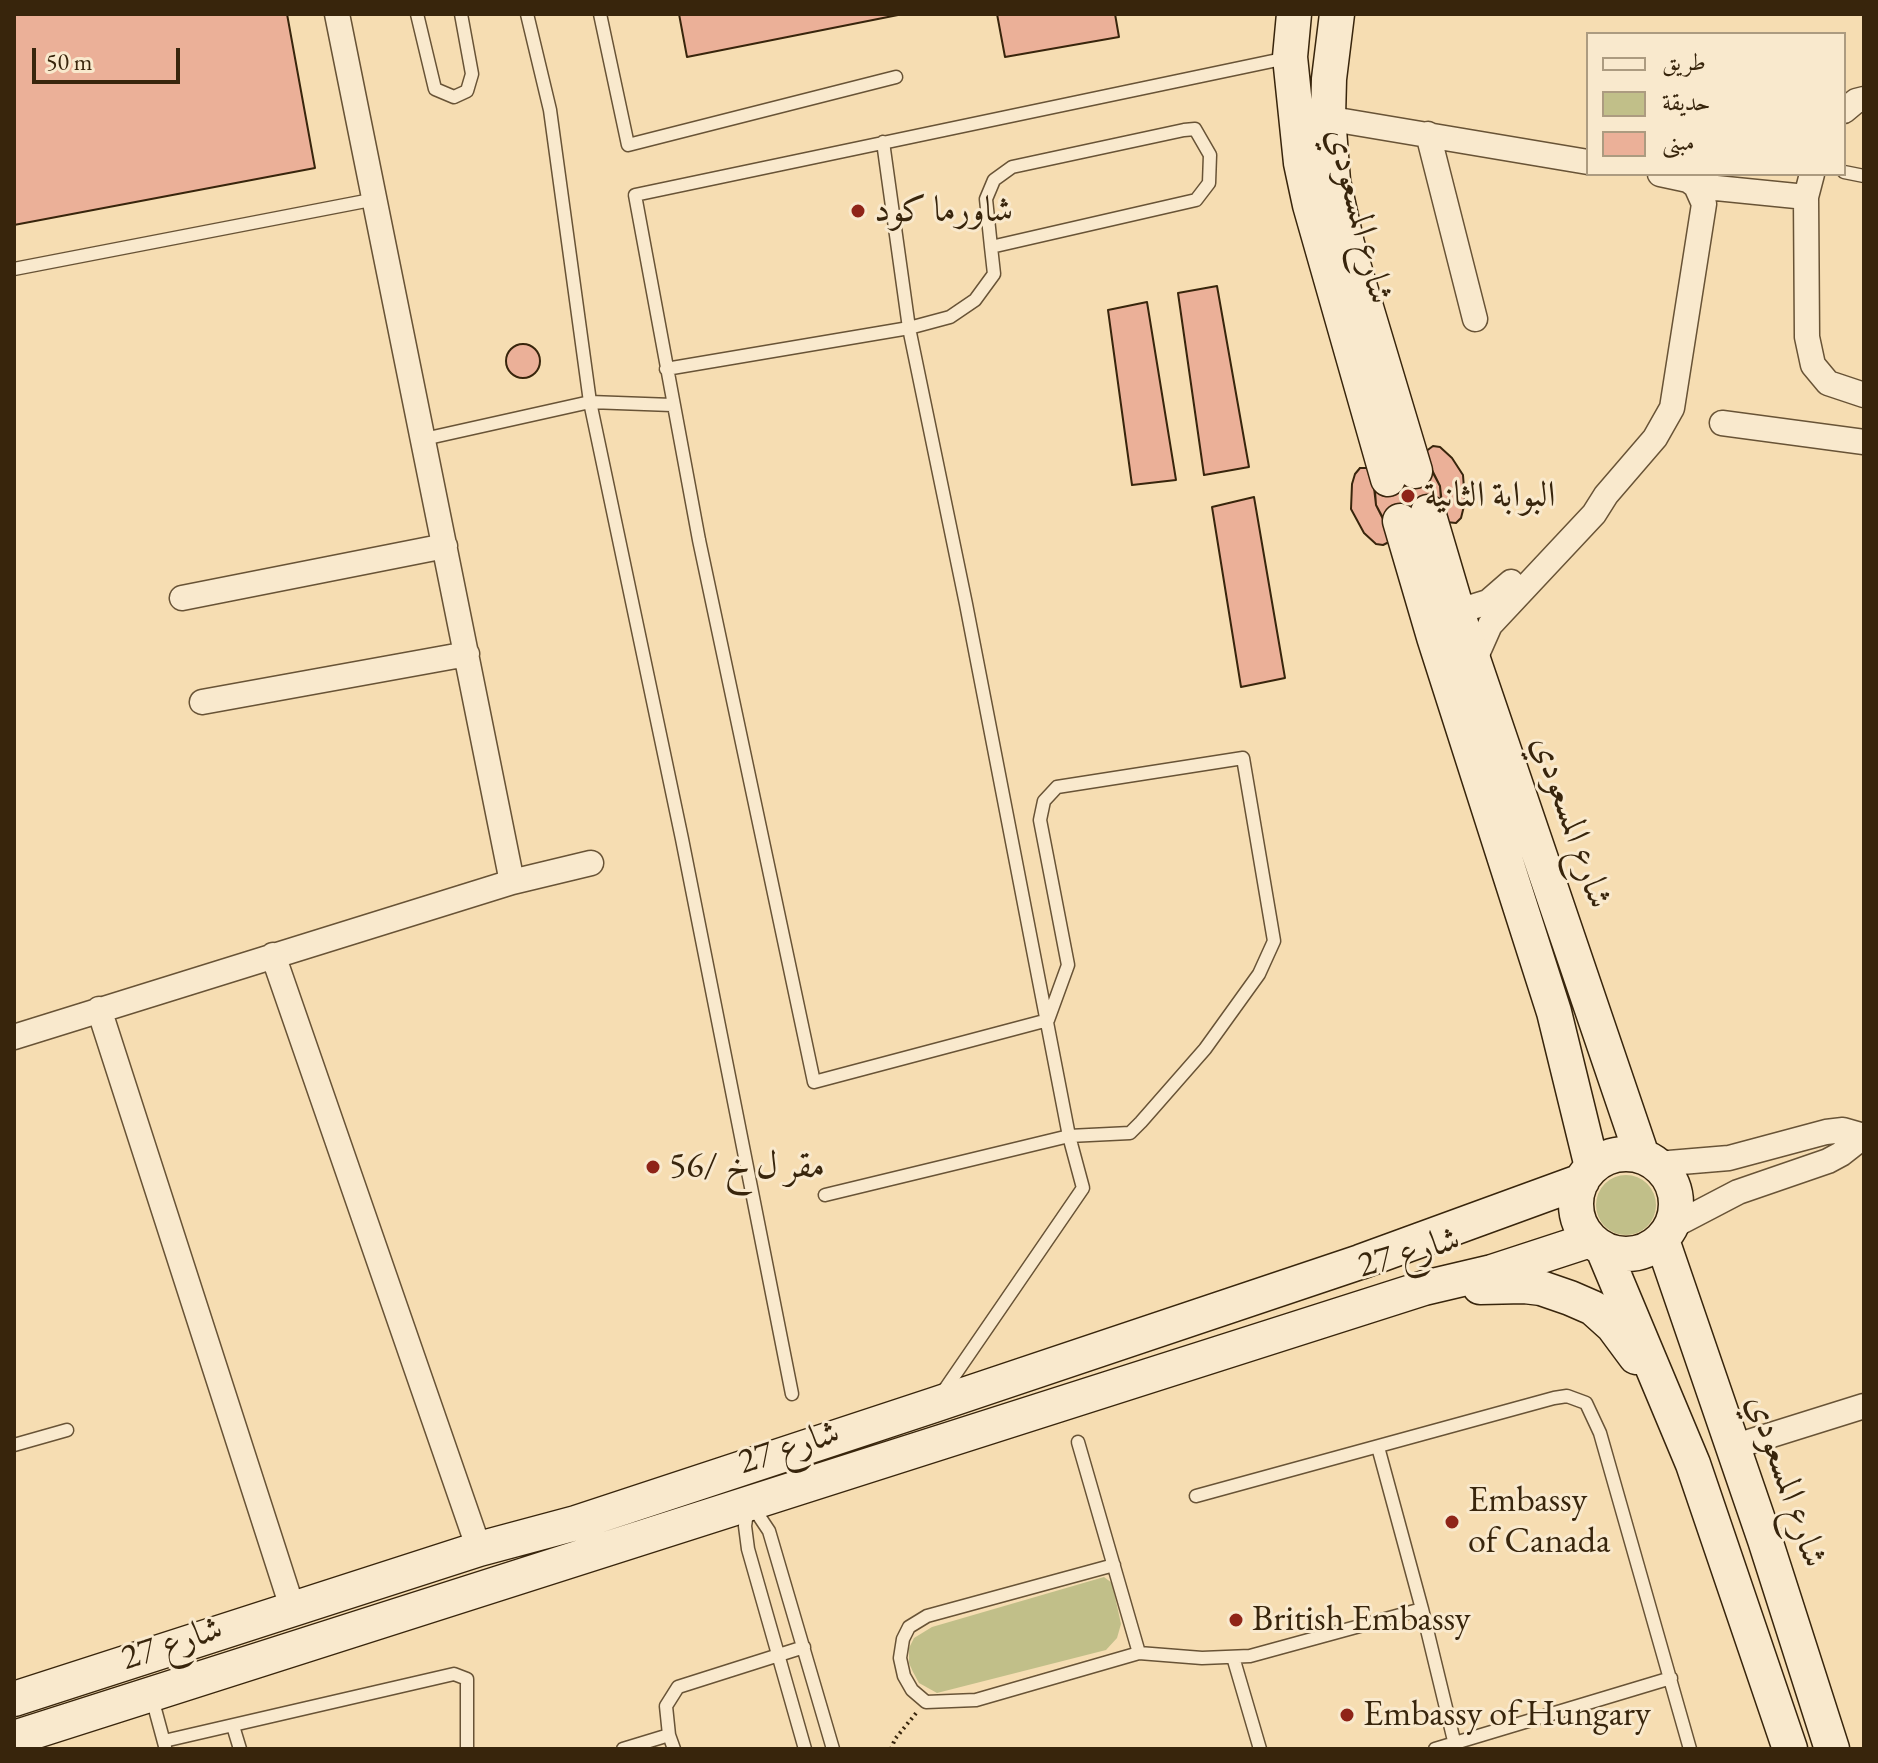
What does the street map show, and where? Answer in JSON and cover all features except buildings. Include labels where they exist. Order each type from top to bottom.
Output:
[{"type":"main road","name":"شارع المسعودي","points":[[1294,14],[1290,57],[1294,114],[1310,205],[1402,475],[1333,181],[1328,117],[1337,14]]},
{"type":"main road","name":"شارع المسعودي","points":[[1587,1174],[1582,1115],[1554,1012],[1439,652],[1414,516],[1456,605],[1649,1160]]},
{"type":"main road","points":[[1597,1244],[1618,1254],[1634,1254],[1649,1249],[1667,1234],[1676,1210],[1676,1193],[1669,1177],[1649,1160],[1624,1154],[1607,1157],[1587,1174],[1577,1196],[1577,1212],[1581,1227],[1597,1244],[1669,1406],[1727,1560],[1790,1749]]},
{"type":"main road","name":"شارع 27","points":[[14,1699],[479,1549],[576,1523],[934,1405],[1360,1262],[1587,1174]]},
{"type":"main road","name":"شارع المسعودي","points":[[1667,1234],[1832,1749]]},
{"type":"main road","name":"شارع 27","points":[[16,1741],[151,1693],[1424,1288],[1597,1244]]},
{"type":"main road","points":[[1424,1288],[1541,1288],[1593,1308],[1613,1326],[1669,1406]]},
{"type":"main road","points":[[737,1470],[749,1503]]},
{"type":"main road","points":[[576,1523],[588,1554]]},
{"type":"street","points":[[337,14],[512,882]]},
{"type":"street","points":[[1846,109],[1864,99]]},
{"type":"street","points":[[1294,114],[1328,117],[1586,162]]},
{"type":"street","points":[[1428,134],[1475,319]]},
{"type":"street","points":[[1474,661],[1490,625],[1594,514],[1606,495],[1655,438],[1672,408],[1704,204],[1696,186],[1688,180],[1669,176]]},
{"type":"street","points":[[1696,186],[1809,186],[1807,337],[1813,365],[1828,383],[1864,395]]},
{"type":"street","points":[[1722,423],[1864,442]]},
{"type":"street","points":[[1456,605],[1472,607],[1495,598],[1587,505],[1606,495]]},
{"type":"street","points":[[182,598],[445,546]]},
{"type":"street","points":[[202,702],[467,654]]},
{"type":"street","points":[[14,1037],[512,882],[591,863]]},
{"type":"street","points":[[273,955],[479,1549]]},
{"type":"street","points":[[99,1009],[293,1610]]},
{"type":"street","points":[[1649,1160],[1729,1158],[1843,1130],[1864,1136],[1828,1161],[1738,1192],[1667,1234]]},
{"type":"street","points":[[1733,1447],[1864,1406]]},
{"type":"lane","points":[[417,14],[435,89],[454,97],[467,91],[472,74],[461,14]]},
{"type":"lane","points":[[527,14],[550,110],[590,402],[682,839],[792,1394]]},
{"type":"lane","points":[[600,14],[628,145],[896,77]]},
{"type":"lane","points":[[1048,1020],[814,1082],[672,405],[635,195],[1290,57]]},
{"type":"lane","points":[[666,369],[909,328],[950,317],[975,300],[994,274],[991,247],[986,199],[994,180],[1012,167],[1195,129],[1210,155],[1209,183],[1196,200],[991,247]]},
{"type":"lane","points":[[883,142],[909,328],[1069,1136],[1083,1188],[934,1405]]},
{"type":"lane","points":[[14,269],[376,199]]},
{"type":"lane","points":[[424,439],[590,402],[672,405]]},
{"type":"lane","points":[[825,1195],[1069,1136],[1130,1133],[1185,1074],[1259,974],[1274,941],[1243,758],[1057,787],[1044,801],[1040,820],[1068,965],[1048,1020]]},
{"type":"lane","points":[[1196,1496],[1554,1398],[1567,1396],[1586,1403],[1600,1433],[1690,1749]]},
{"type":"lane","points":[[14,1445],[67,1430]]},
{"type":"lane","points":[[1078,1442],[1139,1653]]},
{"type":"lane","points":[[1378,1447],[1455,1746]]},
{"type":"lane","points":[[749,1503],[769,1531],[833,1749]]},
{"type":"lane","points":[[749,1503],[746,1538],[805,1749]]},
{"type":"lane","points":[[1114,1565],[927,1616],[909,1627],[903,1639],[900,1658],[904,1676],[912,1690],[926,1702],[976,1700],[1139,1653],[1202,1658],[1250,1656],[1422,1609]]},
{"type":"lane","points":[[674,1749],[666,1706],[678,1687],[804,1647]]},
{"type":"lane","points":[[1233,1657],[1260,1749]]},
{"type":"lane","points":[[151,1693],[165,1745],[454,1674],[467,1679],[467,1749]]},
{"type":"lane","points":[[1435,1749],[1455,1746],[1671,1678]]},
{"type":"lane","points":[[233,1726],[240,1749]]},
{"type":"lane","points":[[625,1749],[669,1735]]},
{"type":"path","points":[[891,1749],[895,1739],[926,1702]]},
{"type":"green space","points":[[1626,1175],[1648,1183],[1656,1205],[1648,1227],[1626,1235],[1604,1227],[1596,1205],[1604,1183]]},
{"type":"green space","points":[[1104,1577],[1112,1583],[1121,1624],[1117,1638],[1106,1650],[937,1693],[919,1683],[913,1672],[909,1663],[909,1648],[914,1638],[932,1627]]},
{"type":"place","name":"شاورما كود","points":[[858,211]]},
{"type":"place","name":"البوابة الثانية","points":[[1408,496]]},
{"type":"place","name":"مقر ل خ /56","points":[[653,1167]]},
{"type":"place","name":"Embassy of Canada","points":[[1452,1522]]},
{"type":"place","name":"British Embassy","points":[[1236,1620]]},
{"type":"place","name":"Embassy of Hungary","points":[[1347,1715]]}]
